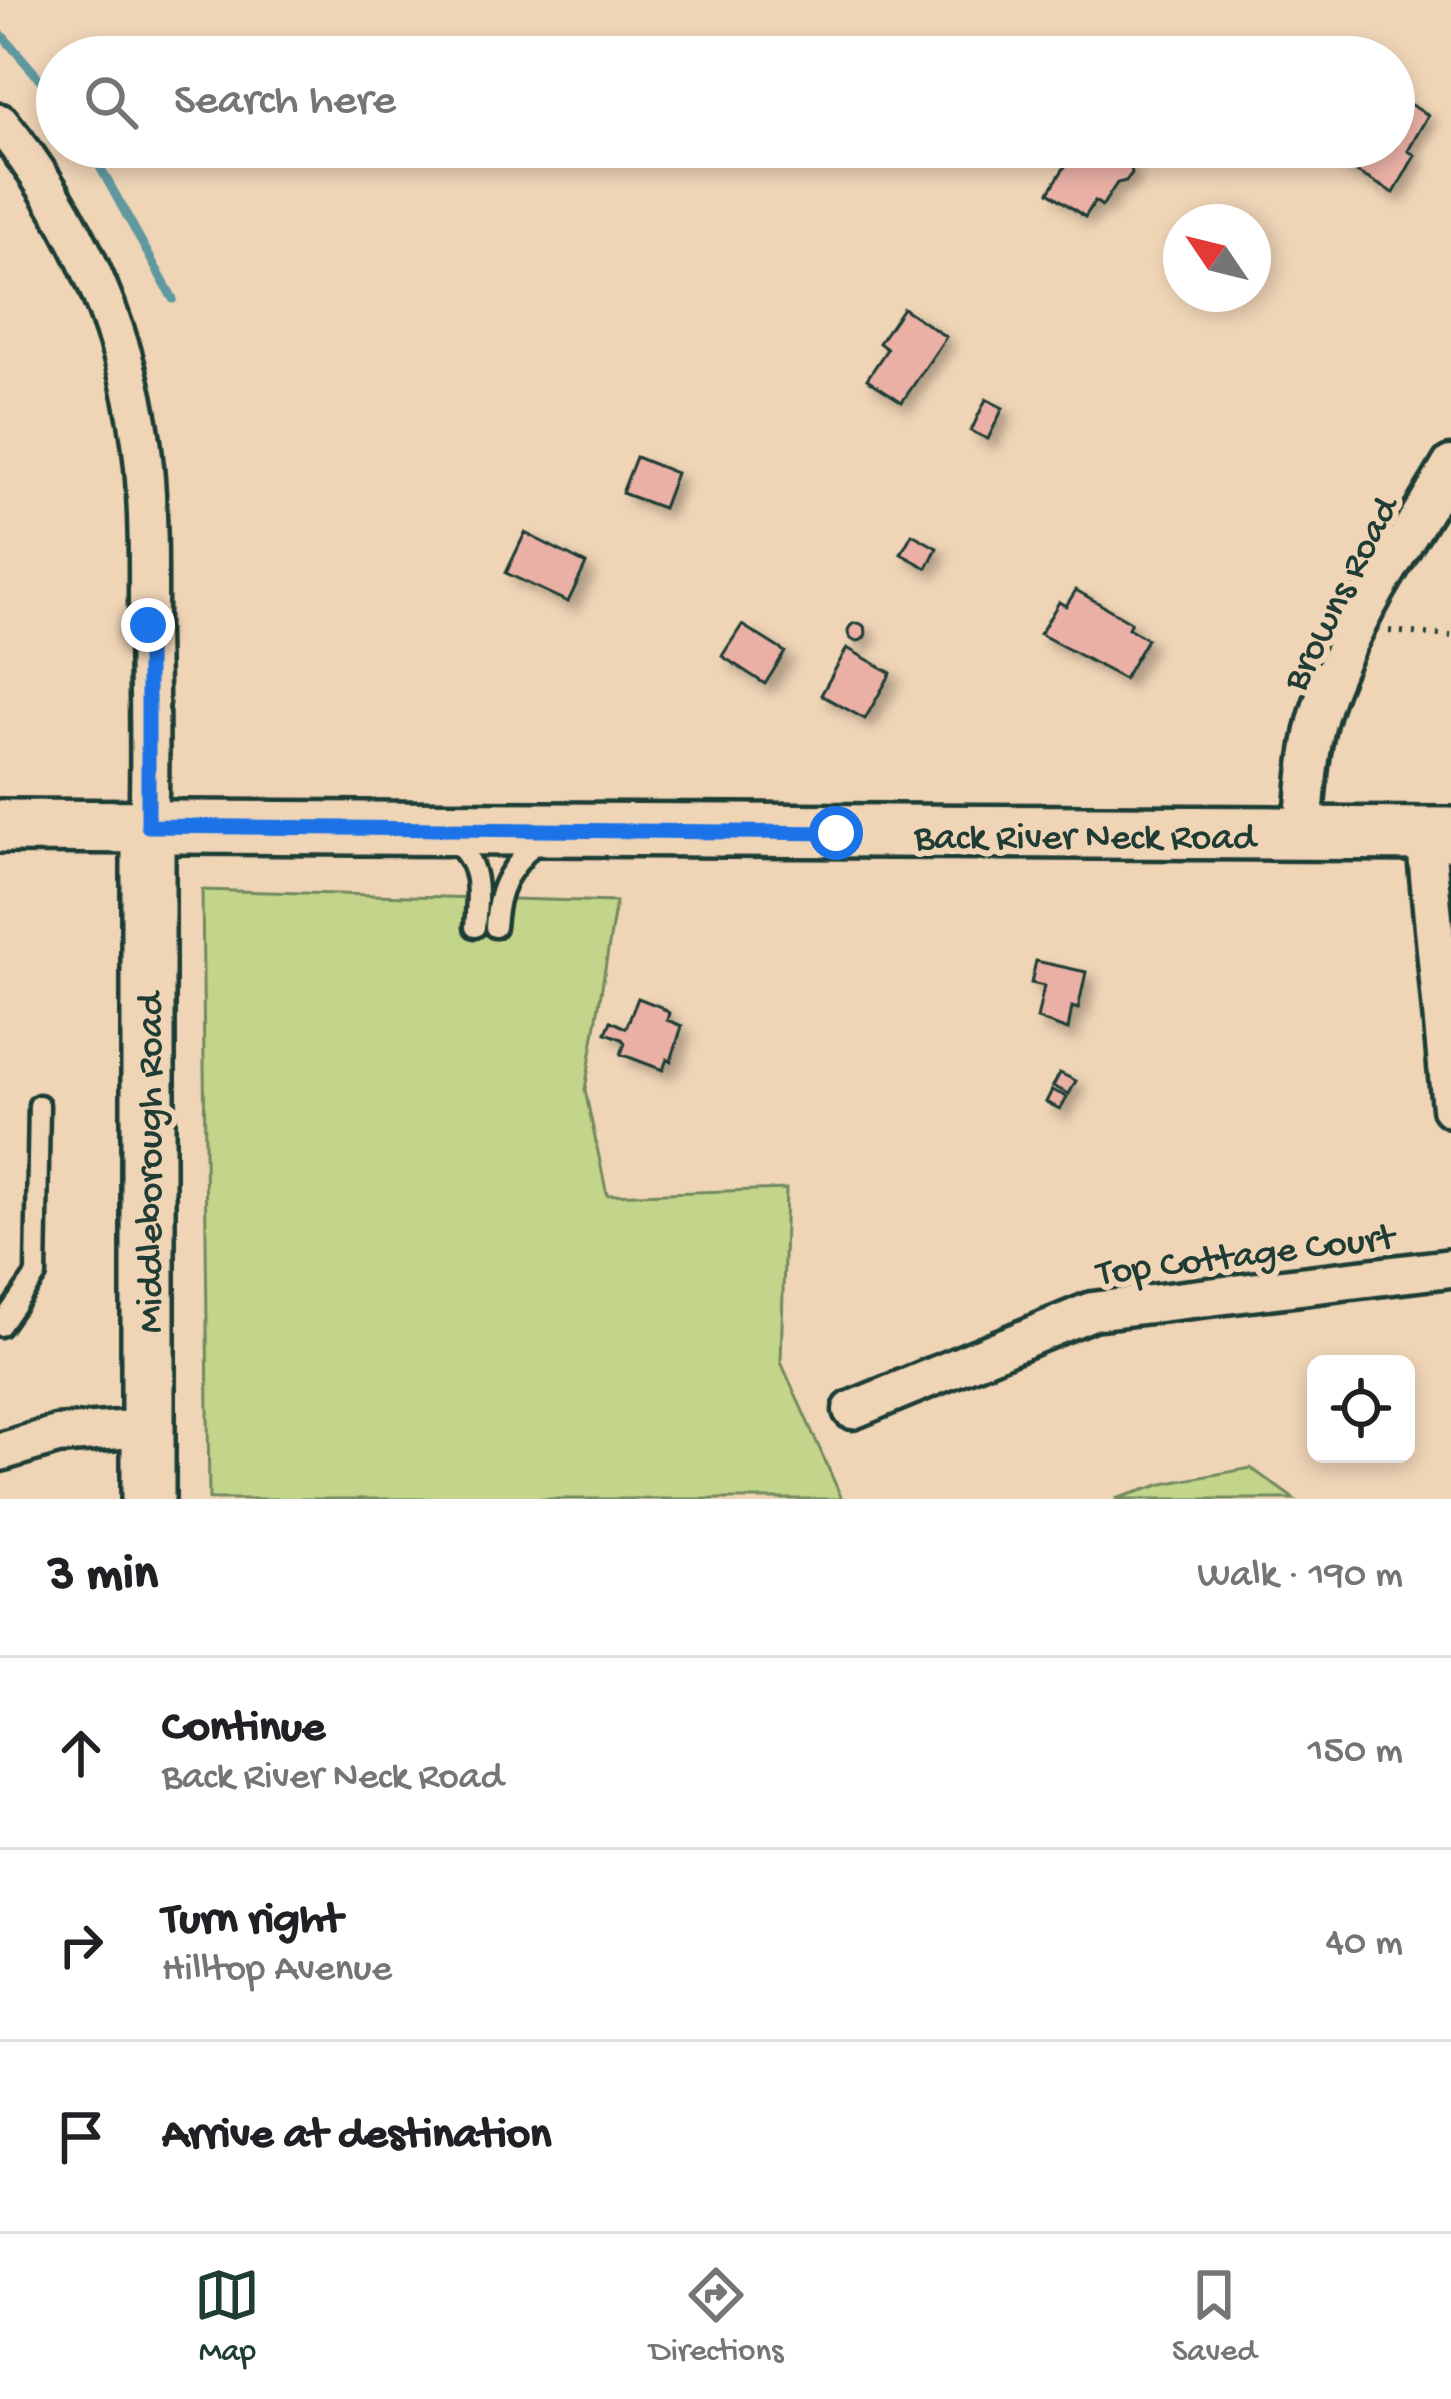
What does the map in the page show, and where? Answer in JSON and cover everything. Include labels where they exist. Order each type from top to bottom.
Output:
[{"type":"street","points":[[0,123],[56,202],[86,262],[113,328],[134,402],[148,526],[148,826]]},
{"type":"street","name":"Browns Road","points":[[1304,833],[1318,719],[1358,628],[1451,465]]},
{"type":"street","name":"Back River Neck Road","points":[[0,826],[1438,833]]},
{"type":"street","name":"Middleborough Road","points":[[148,826],[148,1499]]},
{"type":"street","points":[[1438,833],[1451,1108]]},
{"type":"street","name":"Top Cottage Court","points":[[852,1410],[1091,1311],[1451,1268]]},
{"type":"street","points":[[0,1451],[57,1435],[145,1427]]},
{"type":"lane","points":[[439,830],[465,850],[475,868],[485,927],[504,880],[548,828]]},
{"type":"lane","points":[[0,1325],[36,1275],[39,1105]]},
{"type":"path","points":[[1358,628],[1451,636]]},
{"type":"green space","points":[[202,890],[616,902],[585,1090],[607,1195],[786,1189],[781,1362],[842,1499],[209,1499]]},
{"type":"green space","points":[[1251,1468],[1294,1499],[1115,1499],[1163,1484]]},
{"type":"building","points":[[1415,107],[1428,115],[1415,138]]},
{"type":"building","points":[[1064,168],[1131,168],[1126,181],[1117,183],[1102,206],[1095,201],[1085,217],[1049,192]]},
{"type":"building","points":[[1349,168],[1408,168],[1394,193]]},
{"type":"building","points":[[903,308],[946,337],[902,402],[867,379],[887,349],[879,343]]},
{"type":"building","points":[[986,399],[1003,408],[988,439],[971,431]]},
{"type":"building","points":[[636,457],[676,473],[663,508],[622,493]]},
{"type":"building","points":[[525,533],[586,564],[568,602],[506,573]]},
{"type":"building","points":[[912,534],[937,548],[927,568],[901,554]]},
{"type":"building","points":[[1076,590],[1131,622],[1128,628],[1147,639],[1124,679],[1040,634],[1059,602],[1066,606]]},
{"type":"building","points":[[857,623],[866,632],[857,641],[848,632]]},
{"type":"building","points":[[742,625],[785,652],[765,684],[722,656]]},
{"type":"building","points":[[847,648],[891,673],[865,719],[821,695]]},
{"type":"building","points":[[1036,961],[1086,972],[1068,1030],[1037,1019],[1044,986],[1031,983]]},
{"type":"building","points":[[638,998],[661,1007],[669,1013],[667,1020],[682,1026],[671,1061],[667,1059],[663,1070],[621,1054],[625,1043],[606,1033],[611,1021],[626,1028]]},
{"type":"building","points":[[1060,1073],[1076,1081],[1069,1094],[1053,1086]]},
{"type":"building","points":[[1052,1090],[1067,1097],[1060,1109],[1046,1102]]},
{"type":"waterway","points":[[0,33],[36,75]]},
{"type":"waterway","points":[[101,168],[173,299]]},
{"type":"route","points":[[148,625],[148,826],[836,833]]}]
